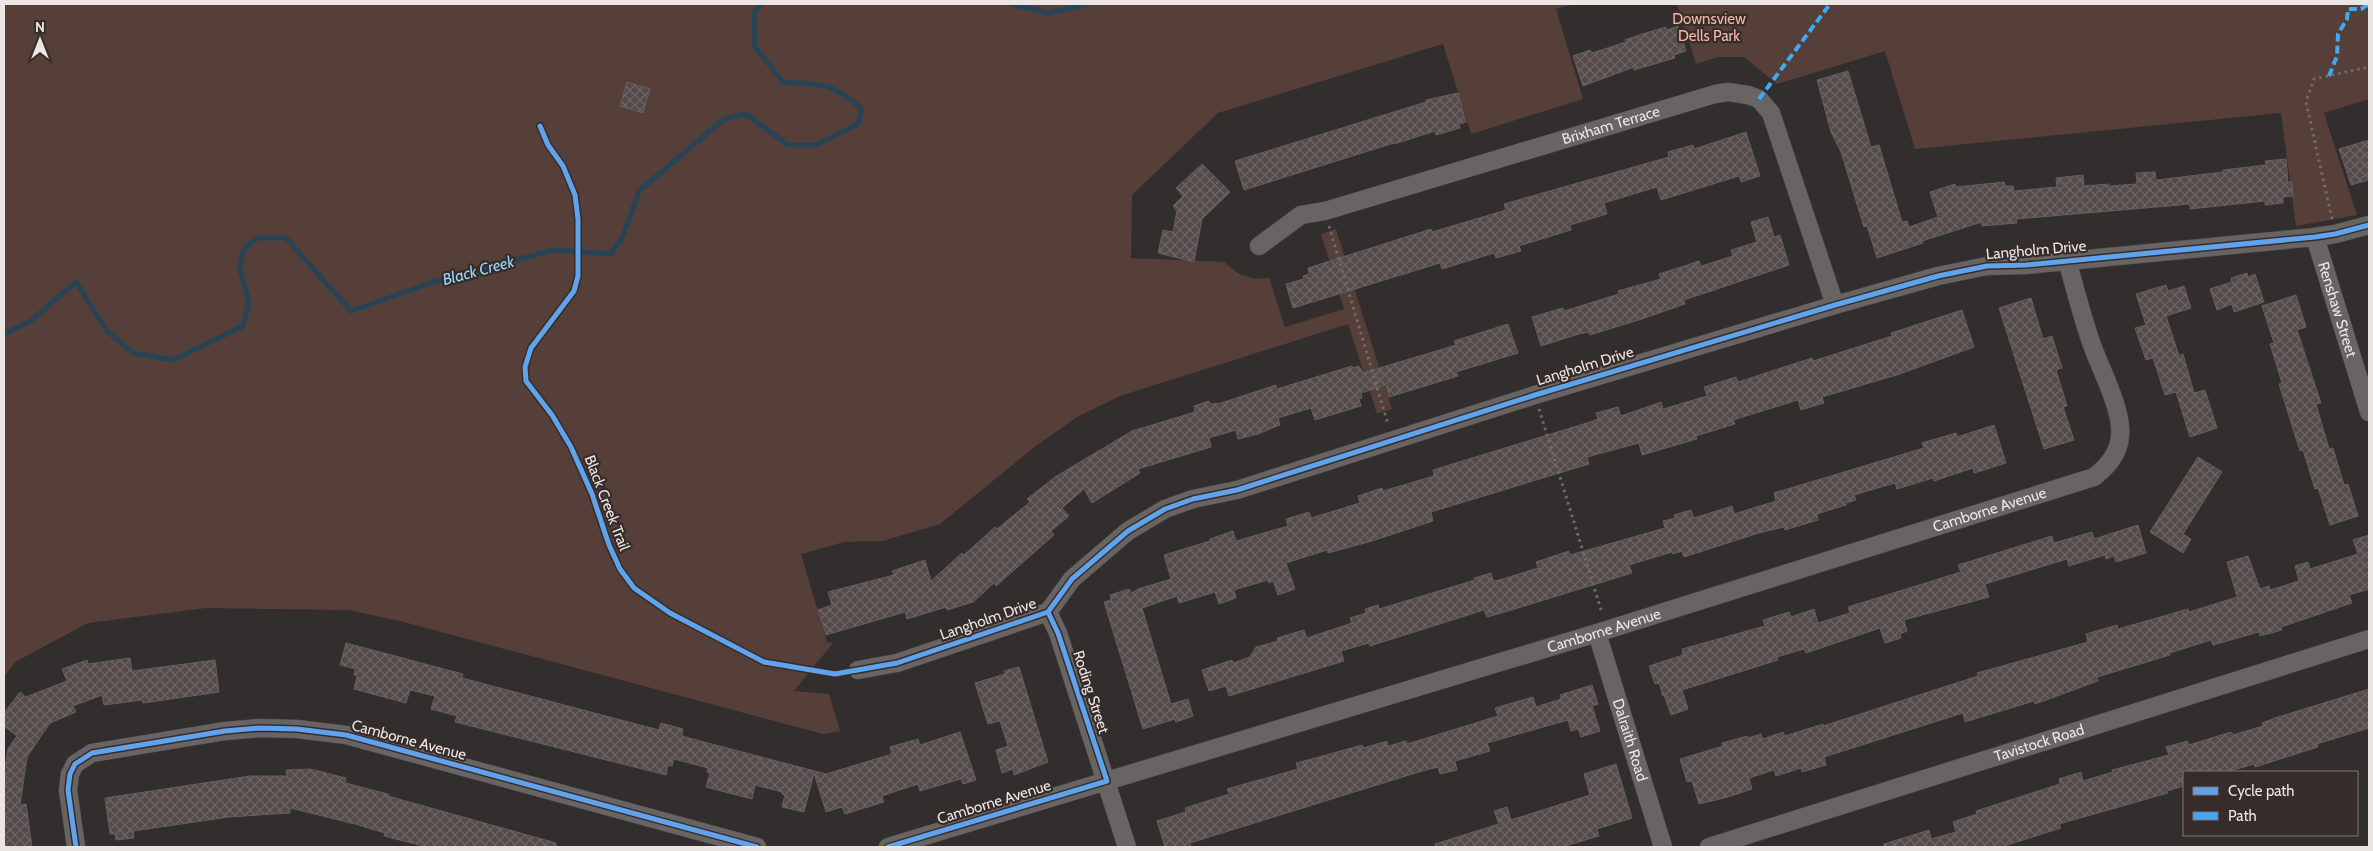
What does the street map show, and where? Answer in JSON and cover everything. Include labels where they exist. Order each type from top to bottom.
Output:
[{"type":"street","name":"Brixham Terrace","points":[[1259,246],[1301,215],[1325,211],[1715,94],[1736,92],[1758,99],[1771,113],[1835,305]]},
{"type":"street","name":"Langholm Drive","points":[[858,670],[897,663],[1048,612],[1072,579],[1128,531],[1165,509],[1193,499],[1237,490],[1534,394],[1835,305],[1938,276],[1987,266],[2315,237],[2369,225]]},
{"type":"street","name":"Renshaw Street","points":[[2315,237],[2369,412]]},
{"type":"street","name":"Camborne Avenue","points":[[888,847],[1107,782],[2094,477],[2107,467],[2115,454],[2120,436],[2116,405],[2091,343],[2067,260]]},
{"type":"street","name":"Roding Street","points":[[1048,612],[1058,633],[1127,847]]},
{"type":"street","name":"Dalraith Road","points":[[1602,630],[1663,847]]},
{"type":"street","name":"Tavistock Road","points":[[1709,847],[2369,638]]},
{"type":"street","name":"Camborne Avenue","points":[[76,847],[68,790],[70,774],[75,764],[83,758],[104,750],[225,731],[260,728],[297,729],[346,736],[757,847]]},
{"type":"path","points":[[2335,234],[2306,102],[2314,79],[2369,67]]},
{"type":"path","points":[[1325,211],[1392,439]]},
{"type":"path","points":[[1534,394],[1602,630]]},
{"type":"green space","points":[[4,4],[1573,4],[1556,9],[1583,99],[1471,134],[1443,44],[1218,113],[1132,195],[1131,258],[1225,262],[1235,271],[1250,278],[1269,278],[1285,327],[1344,309],[1321,234],[1336,229],[1392,409],[1377,414],[1348,324],[1120,396],[1077,417],[1037,445],[940,524],[883,541],[844,542],[801,554],[827,642],[833,643],[794,691],[829,694],[840,731],[823,734],[400,621],[348,610],[206,608],[88,623],[15,662],[4,677]]},
{"type":"green space","name":"Downsview Dells Park","points":[[1677,4],[2369,4],[2369,99],[2324,113],[2357,215],[2296,226],[2281,113],[1915,149],[1885,51],[1777,84],[1744,57],[1718,57],[1696,64]]},
{"type":"building","points":[[1678,26],[1686,51],[1674,55],[1675,58],[1634,70],[1634,67],[1583,86],[1573,56],[1590,50],[1592,53],[1666,27],[1667,30]]},
{"type":"building","points":[[1848,71],[1871,147],[1879,145],[1902,222],[1907,221],[1909,227],[1938,217],[1930,192],[1955,184],[1956,187],[2004,182],[2005,186],[2013,186],[2014,191],[2057,187],[2056,178],[2083,175],[2084,186],[2137,184],[2136,173],[2155,172],[2156,180],[2223,172],[2223,170],[2266,165],[2265,161],[2286,159],[2288,182],[2292,182],[2293,196],[2283,197],[2283,203],[2265,205],[2265,201],[2190,209],[2190,204],[2016,219],[2017,223],[1982,226],[1982,222],[1877,258],[1867,226],[1864,227],[1841,152],[1831,132],[1817,80]]},
{"type":"building","points":[[627,82],[650,89],[643,113],[620,106]]},
{"type":"building","points":[[1458,93],[1466,122],[1459,124],[1460,128],[1436,135],[1435,131],[1244,190],[1235,161],[1426,102],[1426,100]]},
{"type":"building","points":[[1746,132],[1760,176],[1741,182],[1739,176],[1661,200],[1657,187],[1604,203],[1607,214],[1570,225],[1571,230],[1519,246],[1521,251],[1496,258],[1494,253],[1442,269],[1440,263],[1293,308],[1286,284],[1304,279],[1303,276],[1309,274],[1308,268],[1431,229],[1432,232],[1506,210],[1504,204],[1669,157],[1668,152],[1693,145],[1694,149]]},
{"type":"building","points":[[2369,140],[2369,173],[2367,173],[2369,180],[2351,185],[2339,149]]},
{"type":"building","points":[[1202,164],[1230,192],[1202,219],[1194,262],[1158,253],[1163,230],[1173,232],[1177,211],[1173,206],[1183,196],[1176,188]]},
{"type":"building","points":[[1768,217],[1774,237],[1780,235],[1789,265],[1684,300],[1685,304],[1645,318],[1590,335],[1589,332],[1579,334],[1541,346],[1532,317],[1563,308],[1564,311],[1619,294],[1618,291],[1661,279],[1659,274],[1699,261],[1701,266],[1733,256],[1731,250],[1757,242],[1751,222]]},
{"type":"building","points":[[2247,273],[2248,277],[2255,274],[2264,302],[2234,312],[2232,304],[2217,310],[2210,289],[2232,282],[2231,278]]},
{"type":"building","points":[[2166,285],[2168,291],[2184,286],[2191,308],[2166,316],[2179,356],[2183,354],[2194,393],[2205,390],[2217,428],[2190,437],[2176,392],[2165,395],[2153,358],[2146,360],[2135,328],[2146,325],[2136,294]]},
{"type":"building","points":[[2296,295],[2306,327],[2297,330],[2321,403],[2316,404],[2329,449],[2333,448],[2344,485],[2348,484],[2358,516],[2330,525],[2318,488],[2315,489],[2303,450],[2300,451],[2279,384],[2282,383],[2270,344],[2274,343],[2262,306]]},
{"type":"building","points":[[2031,298],[2043,339],[2052,336],[2062,368],[2056,370],[2067,406],[2063,407],[2074,440],[2044,449],[1999,308]]},
{"type":"building","points":[[1962,310],[1974,347],[1900,374],[1822,397],[1824,403],[1801,410],[1798,400],[1733,420],[1735,424],[1696,436],[1697,439],[1642,455],[1639,443],[1587,457],[1589,464],[1431,512],[1433,521],[1372,541],[1328,553],[1327,550],[1286,563],[1295,589],[1278,595],[1273,581],[1269,583],[1268,580],[1234,590],[1236,598],[1219,604],[1215,592],[1179,603],[1177,596],[1142,608],[1171,704],[1188,699],[1193,716],[1176,722],[1175,719],[1143,729],[1104,602],[1111,600],[1110,595],[1129,589],[1132,593],[1138,589],[1171,579],[1164,555],[1210,541],[1210,539],[1233,531],[1236,541],[1288,526],[1286,519],[1309,512],[1311,518],[1360,503],[1358,496],[1382,488],[1383,491],[1434,476],[1433,470],[1590,422],[1598,419],[1596,413],[1618,407],[1621,416],[1661,402],[1663,409],[1707,396],[1704,387],[1736,377],[1738,382],[1812,358],[1813,361],[1892,336],[1891,333]]},
{"type":"building","points":[[1508,324],[1518,353],[1456,372],[1458,376],[1389,397],[1386,385],[1361,393],[1362,398],[1359,399],[1361,406],[1315,420],[1311,408],[1278,418],[1280,425],[1258,434],[1238,439],[1236,430],[1209,438],[1211,447],[1138,469],[1140,473],[1092,503],[1084,489],[1062,508],[1069,516],[1051,531],[1054,535],[996,586],[994,583],[973,602],[947,610],[946,607],[907,619],[905,612],[826,635],[818,610],[832,605],[828,592],[894,575],[892,571],[925,560],[931,581],[962,553],[964,555],[995,527],[997,529],[1030,502],[1027,499],[1055,477],[1132,431],[1195,412],[1194,406],[1209,401],[1210,404],[1221,403],[1276,385],[1277,389],[1352,366],[1352,368],[1359,366],[1363,373],[1456,345],[1454,341]]},
{"type":"building","points":[[1994,425],[2006,463],[1974,473],[1973,468],[1934,481],[1933,478],[1897,489],[1895,483],[1854,495],[1856,500],[1817,514],[1818,520],[1785,530],[1784,527],[1759,533],[1684,557],[1682,551],[1673,554],[1672,552],[1629,565],[1632,573],[1505,612],[1487,617],[1484,610],[1370,646],[1369,643],[1341,651],[1344,661],[1229,696],[1226,686],[1209,691],[1202,670],[1232,660],[1233,663],[1250,657],[1256,647],[1278,641],[1277,638],[1304,630],[1307,638],[1352,623],[1350,618],[1366,613],[1365,609],[1378,605],[1379,609],[1475,580],[1474,578],[1491,573],[1493,580],[1496,581],[1538,568],[1536,562],[1569,551],[1570,555],[1665,528],[1663,521],[1675,518],[1674,515],[1691,510],[1694,518],[1732,506],[1734,514],[1776,501],[1774,493],[1924,448],[1922,443],[1956,433],[1957,437]]},
{"type":"building","points":[[2198,457],[2222,472],[2183,534],[2191,539],[2183,553],[2150,532]]},
{"type":"building","points":[[2138,525],[2146,553],[2116,562],[2114,556],[2106,559],[2105,555],[2069,566],[2067,559],[1985,584],[1989,597],[1904,620],[1907,631],[1900,634],[1901,638],[1885,643],[1880,628],[1806,653],[1804,649],[1777,657],[1778,660],[1682,690],[1688,709],[1671,715],[1659,683],[1655,684],[1649,666],[1683,655],[1682,649],[1765,626],[1763,620],[1789,612],[1791,617],[1814,609],[1818,623],[1850,613],[1848,607],[1961,572],[1958,565],[2052,536],[2054,543],[2092,532],[2094,539]]},
{"type":"building","points":[[2369,535],[2369,589],[2349,595],[2352,603],[2281,627],[2282,630],[2260,636],[2259,632],[2213,645],[2211,640],[2170,653],[2170,655],[2097,677],[2098,681],[2035,704],[2034,701],[1965,722],[1963,713],[1824,757],[1826,765],[1802,772],[1801,768],[1776,776],[1774,770],[1749,778],[1752,789],[1728,797],[1699,804],[1692,781],[1687,782],[1680,759],[1723,746],[1722,743],[1761,734],[1763,739],[1783,732],[1785,736],[1823,724],[1823,726],[1978,676],[1977,673],[2088,642],[2086,634],[2117,625],[2118,629],[2188,609],[2189,612],[2237,597],[2227,562],[2248,556],[2260,589],[2269,586],[2270,590],[2299,581],[2295,566],[2308,562],[2310,569],[2358,554],[2353,540]]},
{"type":"building","points":[[346,643],[463,674],[462,678],[659,730],[661,723],[683,729],[682,736],[826,774],[892,754],[890,747],[918,739],[920,745],[960,732],[976,780],[963,784],[961,779],[920,791],[918,784],[882,796],[884,802],[845,814],[842,807],[826,812],[814,773],[804,812],[782,807],[785,795],[782,792],[755,785],[752,799],[706,787],[710,773],[707,772],[708,768],[674,759],[672,766],[668,765],[666,775],[455,722],[457,716],[431,709],[435,696],[410,690],[406,703],[354,689],[357,676],[354,675],[355,669],[340,665]]},
{"type":"building","points":[[130,658],[132,671],[215,660],[219,692],[143,703],[142,700],[104,705],[102,695],[73,706],[76,712],[50,723],[27,757],[20,805],[26,804],[32,847],[4,847],[4,762],[6,762],[8,749],[17,736],[4,726],[4,713],[20,692],[26,697],[67,681],[62,669],[87,660],[88,664]]},
{"type":"building","points":[[1019,667],[1048,762],[1014,775],[1013,769],[1002,773],[996,750],[1008,746],[1000,721],[988,724],[975,683],[1005,674],[1004,671]]},
{"type":"building","points":[[1592,685],[1598,704],[1592,706],[1600,731],[1581,737],[1578,729],[1571,731],[1568,720],[1487,743],[1490,751],[1455,761],[1457,770],[1440,774],[1438,767],[1422,771],[1190,843],[1191,847],[1165,847],[1157,821],[1186,812],[1185,808],[1229,794],[1227,789],[1298,769],[1296,763],[1362,745],[1363,748],[1387,741],[1388,746],[1406,741],[1407,744],[1498,716],[1495,708],[1533,697],[1536,707],[1561,699],[1560,695]]},
{"type":"building","points":[[2369,689],[2369,728],[2317,744],[2318,747],[2255,767],[2254,764],[2230,771],[2183,771],[2183,786],[2167,791],[2168,793],[2059,824],[2061,828],[2001,847],[1884,847],[1884,844],[1929,830],[1931,839],[1956,832],[1953,822],[1977,814],[1976,811],[2060,784],[2059,779],[2081,772],[2083,781],[2113,772],[2112,770],[2169,755],[2166,747],[2187,741],[2189,745],[2231,732],[2233,735],[2263,726],[2262,723]]},
{"type":"building","points":[[1616,764],[1632,818],[1597,829],[1599,836],[1562,847],[1436,847],[1435,844],[1499,824],[1494,811],[1507,807],[1511,820],[1590,795],[1584,774]]},
{"type":"building","points":[[310,769],[346,778],[345,783],[388,794],[388,796],[556,843],[556,847],[427,847],[384,836],[385,833],[355,824],[290,808],[290,813],[229,817],[133,831],[134,838],[116,840],[115,834],[110,834],[105,798],[250,776],[287,776],[286,770]]},
{"type":"waterway","name":"Black Creek","points":[[4,334],[32,320],[76,282],[107,331],[133,353],[173,360],[243,326],[249,301],[239,268],[244,248],[257,238],[286,238],[351,311],[433,282],[554,250],[611,254],[623,236],[639,191],[724,119],[746,114],[788,145],[816,145],[858,124],[862,109],[843,94],[826,86],[783,82],[755,47],[754,12],[762,4]]},
{"type":"waterway","points":[[1010,4],[1049,13],[1087,4]]},
{"type":"marked path","points":[[1759,99],[1830,4]]},
{"type":"marked path","points":[[2329,76],[2337,56],[2338,34],[2347,19],[2348,9],[2361,9],[2369,4]]},
{"type":"cycle path","name":"Black Creek Trail","points":[[540,126],[548,145],[563,166],[575,195],[578,219],[578,276],[574,291],[531,348],[525,367],[526,381],[552,415],[571,447],[592,494],[609,545],[620,569],[634,588],[670,613],[764,662],[835,674],[897,663],[1048,612],[1072,579],[1128,531],[1165,509],[1193,499],[1237,490],[1535,395],[1835,305],[1938,276],[1987,266],[2026,265],[2315,237],[2369,225]]},
{"type":"cycle path","points":[[888,847],[1107,781],[1058,633],[1048,612]]},
{"type":"cycle path","points":[[76,847],[68,790],[70,774],[75,764],[92,753],[225,731],[260,728],[297,729],[346,735],[757,847]]}]
